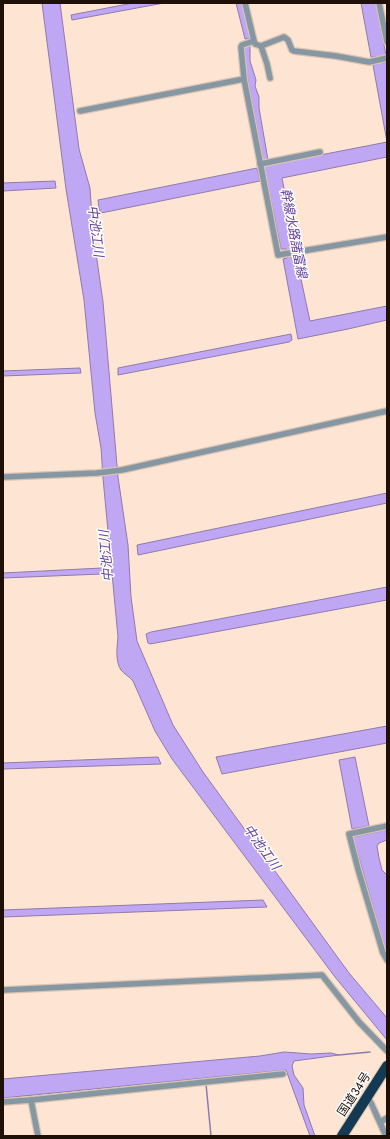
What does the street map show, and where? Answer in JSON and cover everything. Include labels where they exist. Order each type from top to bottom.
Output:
[{"type":"highway","name":"国道34号","points":[[342,1136],[387,1066]]},
{"type":"street","points":[[245,3],[250,42]]},
{"type":"street","points":[[380,3],[387,42]]},
{"type":"street","points":[[385,59],[369,62],[336,56],[294,52],[288,40],[284,37],[261,46],[250,42],[242,45],[241,47],[244,78],[278,255],[387,237]]},
{"type":"street","points":[[261,46],[270,78]]},
{"type":"street","points":[[80,111],[244,78]]},
{"type":"street","points":[[260,164],[320,152]]},
{"type":"street","points":[[3,477],[97,473],[122,470],[387,411]]},
{"type":"street","points":[[387,826],[349,834],[383,953],[387,960]]},
{"type":"street","points":[[3,990],[322,976],[360,1022],[387,1051]]},
{"type":"street","points":[[3,1102],[283,1074]]},
{"type":"street","points":[[367,1097],[386,1136]]},
{"type":"street","points":[[31,1100],[38,1136]]},
{"type":"street","points":[[380,1122],[387,1118]]},
{"type":"shaded area","points":[[42,3],[60,3],[79,149],[90,188],[93,232],[103,302],[118,477],[128,545],[131,597],[137,641],[173,725],[203,772],[349,973],[387,1018],[387,1040],[335,977],[172,759],[155,731],[133,681],[122,671],[119,666],[117,654],[118,637],[101,448],[95,413],[84,300],[66,189]]},
{"type":"shaded area","points":[[133,3],[164,3],[72,20],[71,15]]},
{"type":"shaded area","points":[[236,3],[242,3],[250,35],[249,39],[245,39]]},
{"type":"shaded area","points":[[361,3],[376,3],[386,55],[381,56],[383,63],[387,62],[387,142],[373,65],[377,64],[376,57],[371,57]]},
{"type":"shaded area","points":[[250,44],[250,61],[256,80],[255,86],[259,97],[259,108],[268,160],[263,161],[243,49]]},
{"type":"shaded area","points":[[387,142],[387,157],[282,178],[295,246],[291,247],[293,257],[296,256],[310,321],[387,306],[387,320],[298,339],[283,259],[287,258],[286,249],[281,249],[264,166]]},
{"type":"shaded area","points":[[257,168],[260,181],[101,213],[99,208],[98,200]]},
{"type":"shaded area","points":[[55,181],[56,188],[3,191],[3,183]]},
{"type":"shaded area","points":[[291,334],[292,340],[289,342],[118,375],[118,368]]},
{"type":"shaded area","points":[[80,368],[81,373],[3,376],[3,371]]},
{"type":"shaded area","points":[[387,493],[387,503],[138,555],[137,545]]},
{"type":"shaded area","points":[[102,568],[102,574],[3,578],[3,573]]},
{"type":"shaded area","points":[[387,587],[387,600],[150,644],[148,643],[146,634],[151,632]]},
{"type":"shaded area","points":[[387,726],[387,743],[222,774],[216,757]]},
{"type":"shaded area","points":[[158,757],[161,764],[3,769],[3,763]]},
{"type":"shaded area","points":[[355,757],[369,826],[352,829],[339,760]]},
{"type":"shaded area","points":[[386,830],[387,840],[379,843],[377,846],[382,870],[387,875],[387,955],[353,837]]},
{"type":"shaded area","points":[[263,900],[267,907],[3,917],[3,910]]},
{"type":"shaded area","points":[[284,1052],[311,1054],[331,1053],[339,1055],[294,1061],[292,1066],[294,1075],[303,1088],[304,1105],[315,1136],[310,1136],[286,1070],[3,1098],[3,1079],[260,1056]]},
{"type":"waterway","points":[[339,1055],[370,1052]]},
{"type":"waterway","points":[[206,1084],[211,1136]]},
{"type":"water label","name":"中池江川","points":[[96,231]]},
{"type":"water label","name":"幹線水路諸富線","points":[[294,233]]},
{"type":"water label","name":"中池江川","points":[[106,556]]},
{"type":"water label","name":"中池江川","points":[[262,847]]}]
